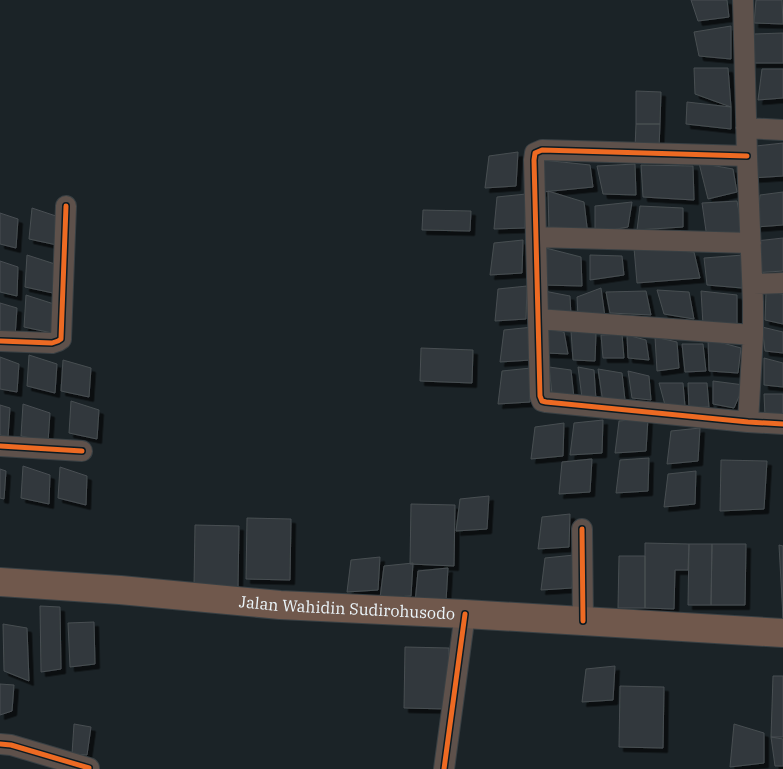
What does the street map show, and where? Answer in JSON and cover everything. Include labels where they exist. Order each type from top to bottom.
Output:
[{"type":"highway","name":"Jalan Wahidin Sudirohusodo","points":[[0,582],[280,604],[783,633]]},
{"type":"street","points":[[744,0],[746,128],[753,284],[753,335],[748,422]]},
{"type":"street","points":[[746,128],[783,130]]},
{"type":"street","points":[[747,156],[540,150],[535,153],[540,396],[546,402],[783,424]]},
{"type":"street","points":[[0,341],[52,342],[61,339],[66,206]]},
{"type":"street","points":[[536,236],[751,243]]},
{"type":"street","points":[[753,284],[783,283]]},
{"type":"street","points":[[538,319],[753,335]]},
{"type":"street","points":[[0,446],[82,451]]},
{"type":"street","points":[[582,529],[583,621]]},
{"type":"street","points":[[444,769],[465,614]]},
{"type":"street","points":[[0,744],[11,745],[90,768]]},
{"type":"building","points":[[691,0],[727,0],[729,17],[698,21]]},
{"type":"building","points":[[756,0],[782,0],[783,24],[754,23]]},
{"type":"building","points":[[731,26],[731,59],[699,56],[694,32]]},
{"type":"building","points":[[783,33],[783,63],[752,63],[754,34]]},
{"type":"building","points":[[694,68],[728,68],[731,107],[695,94]]},
{"type":"building","points":[[762,69],[783,69],[783,98],[758,100]]},
{"type":"building","points":[[636,91],[661,92],[660,124],[636,124]]},
{"type":"building","points":[[687,102],[731,107],[731,129],[686,124]]},
{"type":"building","points":[[636,124],[660,124],[659,148],[635,148]]},
{"type":"building","points":[[783,143],[783,176],[752,178],[756,146]]},
{"type":"building","points":[[518,152],[516,186],[485,188],[489,156]]},
{"type":"building","points":[[543,160],[590,165],[593,187],[542,192]]},
{"type":"building","points":[[699,163],[733,169],[737,192],[708,199]]},
{"type":"building","points":[[635,164],[636,195],[603,194],[597,166]]},
{"type":"building","points":[[641,165],[693,166],[694,200],[643,197]]},
{"type":"building","points":[[548,191],[584,202],[588,235],[549,232]]},
{"type":"building","points":[[783,192],[783,225],[756,227],[760,195]]},
{"type":"building","points":[[526,194],[525,228],[494,229],[497,197]]},
{"type":"building","points":[[737,201],[743,233],[707,238],[702,203]]},
{"type":"building","points":[[632,202],[628,227],[595,233],[595,206]]},
{"type":"building","points":[[640,206],[683,208],[683,227],[637,230]]},
{"type":"building","points":[[32,208],[59,217],[57,245],[29,239]]},
{"type":"building","points":[[423,210],[471,211],[470,231],[422,230]]},
{"type":"building","points":[[0,213],[18,219],[16,248],[0,244]]},
{"type":"building","points":[[783,238],[783,271],[753,273],[756,241]]},
{"type":"building","points":[[523,240],[522,273],[490,275],[494,243]]},
{"type":"building","points":[[542,247],[581,257],[582,286],[543,285]]},
{"type":"building","points":[[634,248],[694,252],[700,278],[637,283]]},
{"type":"building","points":[[27,255],[55,264],[53,293],[25,287]]},
{"type":"building","points":[[590,255],[622,256],[624,275],[590,280]]},
{"type":"building","points":[[743,255],[742,288],[707,285],[704,258]]},
{"type":"building","points":[[0,261],[18,267],[17,296],[0,292]]},
{"type":"building","points":[[527,286],[526,319],[495,321],[498,289]]},
{"type":"building","points":[[601,288],[605,317],[578,317],[577,297]]},
{"type":"building","points":[[657,290],[689,292],[694,319],[664,314]]},
{"type":"building","points":[[544,291],[570,296],[571,316],[543,316]]},
{"type":"building","points":[[646,291],[651,315],[610,313],[606,292]]},
{"type":"building","points":[[701,291],[737,295],[737,324],[703,325]]},
{"type":"building","points":[[766,292],[783,294],[783,324],[765,320]]},
{"type":"building","points":[[26,295],[54,304],[52,333],[24,327]]},
{"type":"building","points":[[0,303],[17,308],[15,337],[0,334]]},
{"type":"building","points":[[533,327],[531,360],[500,362],[504,330]]},
{"type":"building","points":[[762,327],[783,332],[783,353],[765,351]]},
{"type":"building","points":[[543,328],[564,332],[568,354],[546,353]]},
{"type":"building","points":[[571,331],[596,333],[595,361],[573,360]]},
{"type":"building","points":[[622,334],[624,358],[603,358],[601,335]]},
{"type":"building","points":[[627,335],[646,340],[649,360],[628,358]]},
{"type":"building","points":[[655,337],[677,342],[679,368],[657,371]]},
{"type":"building","points":[[708,339],[741,348],[738,373],[709,371]]},
{"type":"building","points":[[682,344],[703,344],[706,371],[685,372]]},
{"type":"building","points":[[421,348],[473,350],[472,383],[420,381]]},
{"type":"building","points":[[29,355],[57,364],[55,393],[27,386]]},
{"type":"building","points":[[0,357],[19,364],[17,392],[0,389]]},
{"type":"building","points":[[764,358],[783,363],[783,387],[764,385]]},
{"type":"building","points":[[63,360],[91,368],[89,397],[61,391]]},
{"type":"building","points":[[549,367],[571,370],[574,398],[552,394]]},
{"type":"building","points":[[578,367],[594,370],[596,400],[582,398]]},
{"type":"building","points":[[531,368],[530,402],[498,404],[502,371]]},
{"type":"building","points":[[598,369],[622,373],[625,400],[603,403]]},
{"type":"building","points":[[628,371],[649,376],[651,400],[632,398]]},
{"type":"building","points":[[713,381],[744,385],[734,408],[713,404]]},
{"type":"building","points":[[659,383],[683,383],[685,406],[665,405]]},
{"type":"building","points":[[688,383],[707,383],[709,407],[689,408]]},
{"type":"building","points":[[764,394],[783,394],[783,415],[765,416]]},
{"type":"building","points":[[71,401],[99,410],[97,439],[69,433]]},
{"type":"building","points":[[23,404],[50,413],[48,442],[21,436]]},
{"type":"building","points":[[0,405],[10,408],[8,437],[0,435]]},
{"type":"building","points":[[648,418],[646,451],[615,453],[619,421]]},
{"type":"building","points":[[603,420],[602,453],[570,455],[574,423]]},
{"type":"building","points":[[564,423],[563,456],[531,459],[535,427]]},
{"type":"building","points":[[700,428],[698,461],[667,464],[671,431]]},
{"type":"building","points":[[649,458],[648,491],[616,493],[620,460]]},
{"type":"building","points":[[592,459],[590,492],[559,494],[562,462]]},
{"type":"building","points":[[721,460],[767,461],[764,509],[720,511]]},
{"type":"building","points":[[23,466],[50,475],[49,504],[21,498]]},
{"type":"building","points":[[60,467],[87,476],[86,505],[58,498]]},
{"type":"building","points":[[0,469],[6,471],[4,499],[0,498]]},
{"type":"building","points":[[696,471],[695,504],[664,507],[668,474]]},
{"type":"building","points":[[489,496],[487,529],[456,531],[460,499]]},
{"type":"building","points":[[411,504],[455,505],[454,566],[410,564]]},
{"type":"building","points":[[570,514],[569,547],[538,549],[542,517]]},
{"type":"building","points":[[247,518],[291,519],[290,580],[246,579]]},
{"type":"building","points":[[195,525],[239,526],[238,587],[194,586]]},
{"type":"building","points":[[645,543],[689,544],[688,570],[675,570],[674,609],[645,608]]},
{"type":"building","points":[[689,544],[712,544],[711,605],[688,605]]},
{"type":"building","points":[[712,544],[746,544],[745,605],[711,605]]},
{"type":"building","points":[[779,545],[783,546],[783,618]]},
{"type":"building","points":[[574,555],[572,588],[541,590],[545,558]]},
{"type":"building","points":[[619,556],[645,556],[645,608],[618,608]]},
{"type":"building","points":[[380,557],[378,590],[347,592],[351,560]]},
{"type":"building","points":[[413,563],[411,596],[380,598],[384,566]]},
{"type":"building","points":[[448,568],[446,601],[415,603],[418,571]]},
{"type":"building","points":[[40,606],[60,607],[61,669],[41,672]]},
{"type":"building","points":[[94,622],[95,664],[70,667],[68,623]]},
{"type":"building","points":[[3,624],[27,628],[29,681],[4,671]]},
{"type":"building","points":[[405,647],[449,648],[448,709],[404,708]]},
{"type":"building","points":[[615,666],[613,700],[582,702],[586,669]]},
{"type":"building","points":[[773,676],[783,676],[783,737],[771,737]]},
{"type":"building","points":[[0,684],[14,685],[12,711],[0,715]]},
{"type":"building","points":[[620,686],[664,687],[663,748],[619,747]]},
{"type":"building","points":[[74,724],[91,727],[87,755],[72,754]]},
{"type":"building","points":[[734,724],[764,733],[764,763],[730,767]]},
{"type":"building","points":[[771,737],[783,739],[783,766],[775,766]]},
{"type":"cycle path","points":[[747,156],[542,150],[535,153],[540,396],[542,401],[546,402],[783,424]]},
{"type":"cycle path","points":[[0,341],[52,343],[61,339],[66,206]]},
{"type":"cycle path","points":[[0,446],[82,451]]},
{"type":"cycle path","points":[[582,529],[583,621]]},
{"type":"cycle path","points":[[444,769],[465,614]]},
{"type":"cycle path","points":[[0,744],[11,745],[89,768]]}]
